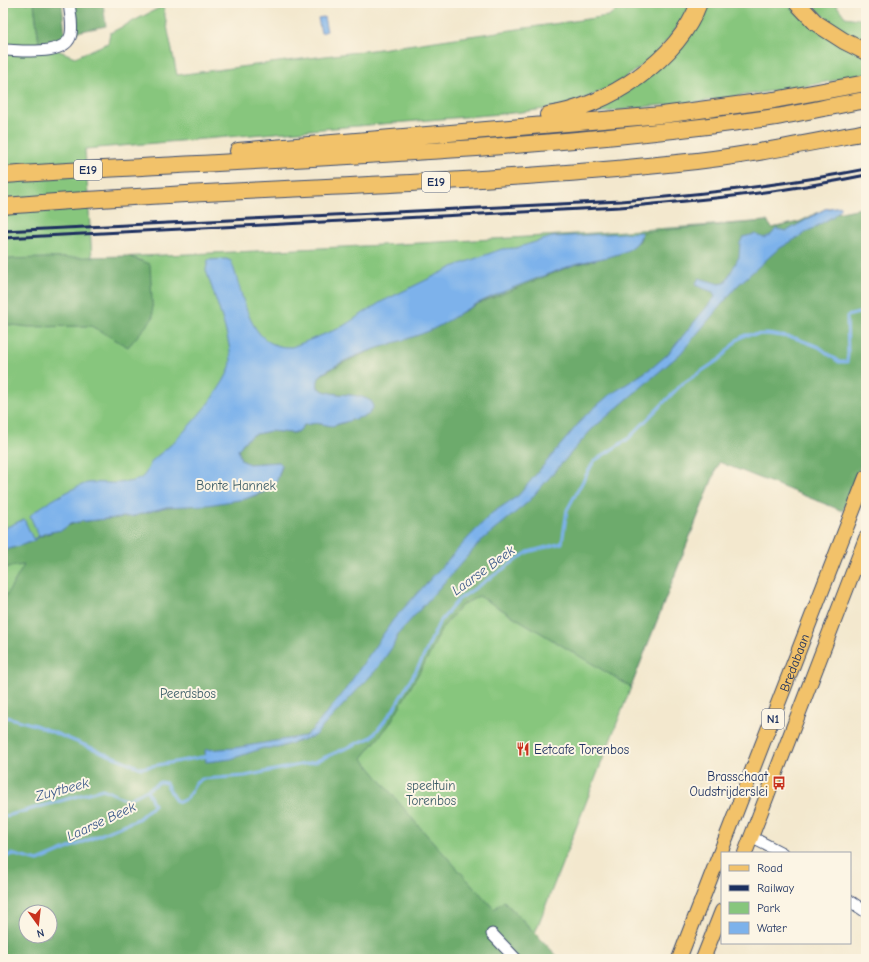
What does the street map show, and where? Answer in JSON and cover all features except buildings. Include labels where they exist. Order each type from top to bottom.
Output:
[{"type":"highway","points":[[481,130],[501,122],[566,113],[600,100],[635,80],[669,49],[686,28],[699,3]]},
{"type":"highway","points":[[796,3],[816,23],[844,41],[866,52]]},
{"type":"highway","points":[[144,166],[176,156],[662,115],[774,100],[866,83]]},
{"type":"highway","name":"E19","points":[[3,175],[470,148],[665,131],[778,116],[866,100]]},
{"type":"highway","name":"E19","points":[[3,206],[105,198],[302,189],[577,173],[679,163],[782,148],[866,132]]},
{"type":"main road","name":"Bredabaan","points":[[679,959],[866,477]]},
{"type":"main road","name":"Bredabaan","points":[[745,852],[866,538]]},
{"type":"main road","points":[[703,959],[721,914]]},
{"type":"street","points":[[3,50],[50,50],[60,47],[68,40],[71,34],[68,3]]},
{"type":"street","points":[[751,837],[780,852]]},
{"type":"street","points":[[851,902],[866,912]]},
{"type":"street","points":[[492,934],[516,959]]},
{"type":"green space","points":[[3,3],[34,3],[39,43],[75,57],[108,43],[110,33],[163,6],[177,75],[380,49],[608,16],[629,3],[691,3],[669,38],[655,54],[639,68],[603,91],[564,105],[507,113],[85,149],[92,258],[261,251],[598,233],[767,221],[772,228],[799,222],[719,462],[535,933],[504,901],[551,959],[3,959]]},
{"type":"green space","points":[[34,3],[62,3],[65,35],[61,40],[51,46],[39,43]]},
{"type":"green space","points":[[73,3],[103,3],[106,26],[77,32]]},
{"type":"green space","points":[[704,3],[792,3],[866,58],[866,74],[806,86],[700,102],[652,106],[584,115],[583,112],[619,96]]},
{"type":"green space","points":[[811,3],[835,3],[845,17],[866,20],[866,43],[835,27]]},
{"type":"green space","name":"Peerdsbos","points":[[835,207],[836,213],[866,207],[866,452],[843,511],[719,462],[631,687],[479,596],[461,606],[442,628],[431,652],[389,725],[362,758],[416,823],[494,909],[504,901],[560,959],[3,959],[3,601],[24,565],[3,568],[3,551],[78,522],[134,516],[166,507],[245,499],[259,495],[267,491],[276,482],[282,465],[279,462],[249,464],[241,460],[238,450],[252,435],[270,431],[292,433],[299,431],[304,425],[316,423],[333,426],[346,422],[351,395],[330,393],[318,388],[317,381],[321,375],[383,345],[430,330],[475,305],[571,266],[618,254],[640,241],[642,232],[767,221],[772,228],[799,222],[825,209]]},
{"type":"green space","points":[[128,256],[150,264],[153,318],[128,347],[91,326],[29,327],[3,324],[3,259]]},
{"type":"water","points":[[324,17],[327,31],[321,33],[318,18]]},
{"type":"water","points":[[841,206],[841,209],[832,217],[777,250],[737,286],[680,354],[591,430],[528,502],[481,541],[398,634],[393,646],[376,670],[314,736],[277,748],[263,748],[231,759],[206,762],[205,750],[235,748],[305,736],[313,729],[341,696],[393,620],[469,537],[492,513],[518,496],[585,416],[607,397],[653,367],[668,354],[715,297],[713,292],[695,285],[699,278],[719,284],[725,283],[739,257],[740,243],[743,237],[755,234],[764,238],[771,235],[776,229],[787,231],[825,209]]},
{"type":"water","points":[[642,232],[639,240],[628,250],[577,264],[509,289],[474,305],[429,331],[361,354],[334,366],[322,374],[318,380],[318,388],[331,393],[366,398],[372,402],[373,408],[368,415],[332,426],[316,423],[304,425],[299,431],[292,433],[270,431],[252,435],[238,450],[241,460],[249,464],[279,462],[282,465],[276,483],[271,489],[245,499],[207,505],[166,507],[134,516],[78,522],[70,524],[62,530],[45,533],[31,542],[3,551],[3,529],[24,519],[33,539],[39,536],[30,516],[40,508],[67,492],[88,483],[131,482],[143,477],[153,460],[173,443],[215,395],[229,370],[231,361],[225,327],[206,270],[208,260],[226,259],[231,261],[244,303],[256,330],[265,339],[277,345],[292,347],[340,328],[381,302],[455,266],[502,249],[516,248],[552,237]]},
{"type":"waterway","name":"Laarse Beek","points":[[3,860],[11,854],[38,861],[138,819],[154,805],[147,790],[160,782],[166,783],[175,800],[180,802],[187,798],[196,783],[202,779],[245,776],[314,762],[372,737],[393,710],[422,660],[439,623],[458,600],[528,552],[562,543],[567,510],[594,461],[628,439],[682,384],[720,359],[737,340],[745,335],[767,334],[795,338],[819,347],[839,362],[847,362],[847,316],[866,311]]},
{"type":"waterway","points":[[3,716],[35,725],[141,768],[208,756]]},
{"type":"waterway","name":"Zuytbeek","points":[[3,817],[103,789],[127,800],[147,790]]},
{"type":"railway","points":[[3,231],[621,201],[744,188],[805,180],[866,169]]},
{"type":"railway","points":[[3,238],[620,207],[744,195],[866,175]]},
{"type":"place","name":"Eetcafe Torenbos","points":[[523,749]]},
{"type":"place","name":"Brasschaat Oudstrijderslei","points":[[779,783]]},
{"type":"park label","name":"Bonte Hannek","points":[[236,485]]},
{"type":"park label","name":"speeltuin Torenbos","points":[[431,792]]}]
